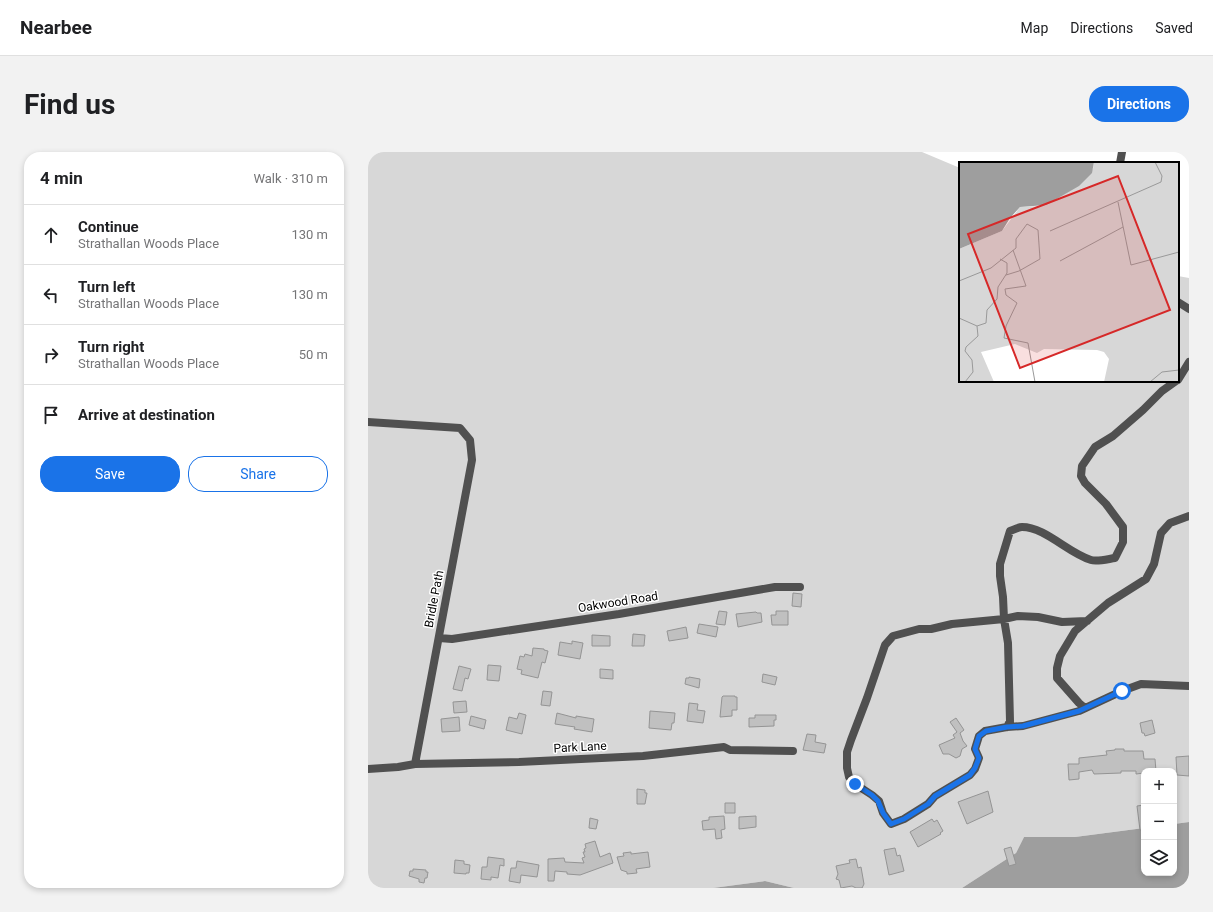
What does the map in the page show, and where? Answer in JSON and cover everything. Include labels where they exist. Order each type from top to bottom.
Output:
[{"type":"street","points":[[1120,162],[1122,152]]},
{"type":"street","points":[[1179,303],[1189,309]]},
{"type":"street","points":[[1179,377],[1189,362]]},
{"type":"street","points":[[1007,727],[1010,721],[1008,643],[1004,619],[1000,564],[1010,532],[1021,527],[1034,529],[1050,537],[1068,550],[1092,561],[1115,558],[1123,542],[1123,527],[1106,504],[1085,483],[1081,476],[1082,466],[1095,447],[1113,436],[1162,391],[1174,382]]},
{"type":"street","name":"Bridle Path","points":[[368,422],[460,428],[470,440],[472,460],[415,764]]},
{"type":"street","points":[[1085,708],[1057,678],[1057,668],[1060,656],[1075,631],[1108,603],[1146,579],[1154,564],[1161,533],[1170,523],[1189,516]]},
{"type":"street","name":"Oakwood Road","points":[[439,638],[452,639],[612,615],[775,587],[800,587]]},
{"type":"street","points":[[1087,621],[1062,622],[1038,617],[1018,616],[1004,619],[952,624],[931,629],[919,629],[893,636],[885,645],[847,752],[847,768],[849,777],[855,784],[872,795],[878,801],[883,813],[891,824],[904,819],[928,804],[935,796],[970,775],[979,758],[975,749],[979,736],[986,731],[1023,726],[1085,708],[1141,684],[1189,686]]},
{"type":"street","name":"Park Lane","points":[[368,769],[398,768],[415,764],[519,762],[643,756],[724,747],[730,750],[793,751]]},
{"type":"shaded area","points":[[368,152],[922,152],[959,168],[959,382],[1179,382],[1179,276],[1189,278],[1189,822],[1177,824],[1177,768],[1141,768],[1141,828],[1075,837],[1024,837],[1016,853],[962,888],[794,888],[765,881],[713,888],[368,888]]},
{"type":"shaded area","points":[[1189,822],[1189,888],[962,888],[1016,853],[1024,837],[1075,837],[1141,828],[1141,876],[1177,876],[1177,824]]},
{"type":"shaded area","points":[[765,881],[794,888],[713,888]]},
{"type":"building","points":[[793,593],[802,594],[801,607],[792,606]]},
{"type":"building","points":[[719,611],[727,612],[725,625],[716,624]]},
{"type":"building","points":[[776,611],[788,611],[788,625],[772,625],[771,615],[776,615]]},
{"type":"building","points":[[761,613],[762,622],[738,627],[736,614]]},
{"type":"building","points":[[699,624],[718,627],[716,637],[697,633]]},
{"type":"building","points":[[686,627],[688,638],[669,641],[667,631]]},
{"type":"building","points":[[633,634],[645,635],[644,646],[632,646]]},
{"type":"building","points":[[592,635],[610,636],[610,646],[592,646]]},
{"type":"building","points":[[572,641],[583,643],[580,659],[558,655],[560,642],[572,644]]},
{"type":"building","points":[[533,648],[548,651],[545,663],[542,662],[538,678],[521,674],[522,670],[517,669],[520,656],[524,657],[525,654],[532,656]]},
{"type":"building","points":[[488,665],[501,666],[499,681],[487,680]]},
{"type":"building","points":[[459,666],[471,669],[468,679],[465,678],[462,691],[453,689]]},
{"type":"building","points":[[600,669],[613,670],[613,679],[600,678]]},
{"type":"building","points":[[763,674],[777,677],[775,685],[762,682]]},
{"type":"building","points":[[689,677],[700,679],[699,688],[685,684],[686,678]]},
{"type":"building","points":[[543,691],[552,692],[550,706],[541,705]]},
{"type":"building","points":[[723,696],[737,697],[737,710],[732,710],[732,716],[720,717]]},
{"type":"building","points":[[466,701],[467,712],[454,713],[453,702]]},
{"type":"building","points":[[689,703],[698,704],[697,710],[705,711],[703,723],[687,721]]},
{"type":"building","points":[[650,711],[675,713],[674,723],[672,723],[671,730],[649,728]]},
{"type":"building","points":[[519,713],[526,715],[522,734],[506,730],[509,717],[517,719]]},
{"type":"building","points":[[557,713],[576,718],[576,716],[594,719],[592,732],[574,729],[575,727],[555,724]]},
{"type":"building","points":[[755,715],[776,715],[774,726],[749,727],[749,718],[755,718]]},
{"type":"building","points":[[471,716],[486,720],[484,729],[469,725]]},
{"type":"building","points":[[459,717],[460,731],[442,732],[441,719]]},
{"type":"building","points":[[956,718],[964,730],[960,733],[967,746],[962,749],[960,756],[956,758],[949,754],[943,754],[939,745],[955,738],[953,735],[957,732],[950,722]]},
{"type":"building","points":[[1152,720],[1155,733],[1145,736],[1144,733],[1142,733],[1140,723]]},
{"type":"building","points":[[807,734],[816,735],[815,742],[826,744],[824,753],[803,750]]},
{"type":"building","points":[[1124,749],[1124,751],[1143,751],[1144,759],[1155,759],[1156,768],[1141,768],[1141,773],[1136,774],[1136,771],[1121,771],[1121,773],[1094,774],[1092,770],[1079,772],[1079,779],[1069,780],[1068,764],[1079,764],[1079,758],[1107,755],[1106,751]]},
{"type":"building","points":[[1189,756],[1189,776],[1177,775],[1176,757]]},
{"type":"building","points":[[637,789],[645,790],[645,793],[647,793],[645,804],[637,804]]},
{"type":"building","points":[[988,791],[993,812],[967,824],[958,802]]},
{"type":"building","points":[[725,803],[735,803],[735,813],[725,813]]},
{"type":"building","points":[[1141,805],[1141,830],[1140,830],[1137,806]]},
{"type":"building","points":[[724,816],[725,829],[721,830],[722,838],[716,839],[715,829],[703,830],[702,821],[709,820],[709,817]]},
{"type":"building","points":[[756,816],[756,827],[739,829],[739,817]]},
{"type":"building","points":[[590,818],[598,820],[596,829],[589,828]]},
{"type":"building","points":[[932,819],[934,822],[937,820],[943,831],[940,833],[941,834],[918,847],[910,832]]},
{"type":"building","points":[[595,841],[600,857],[610,853],[613,863],[580,875],[555,871],[554,881],[548,881],[548,859],[564,858],[565,862],[584,863],[582,858],[585,857],[583,852],[585,852],[584,849],[586,848],[585,844]]},
{"type":"building","points":[[1011,847],[1016,864],[1009,866],[1004,849]]},
{"type":"building","points":[[895,848],[897,856],[900,855],[904,871],[889,875],[884,850]]},
{"type":"building","points":[[631,852],[631,854],[648,852],[650,867],[636,869],[637,873],[627,874],[627,872],[621,870],[617,857],[624,856],[623,853]]},
{"type":"building","points":[[488,857],[504,859],[504,866],[500,865],[498,878],[491,877],[491,880],[481,879],[482,867],[487,867]]},
{"type":"building","points":[[856,859],[858,868],[861,867],[864,884],[862,888],[852,886],[841,888],[839,880],[836,879],[838,874],[836,866],[850,863],[849,860]]},
{"type":"building","points":[[455,860],[464,861],[464,864],[470,865],[469,873],[454,873]]},
{"type":"building","points":[[517,861],[539,865],[537,877],[521,875],[520,883],[509,881],[511,868],[516,868]]},
{"type":"building","points":[[413,869],[426,870],[426,872],[428,872],[424,883],[419,882],[419,879],[409,876],[410,871],[413,871]]},
{"type":"route","points":[[855,784],[872,795],[878,801],[883,813],[891,824],[904,819],[928,804],[935,796],[970,775],[979,758],[975,749],[979,736],[986,731],[1023,726],[1079,711],[1122,691]]}]
